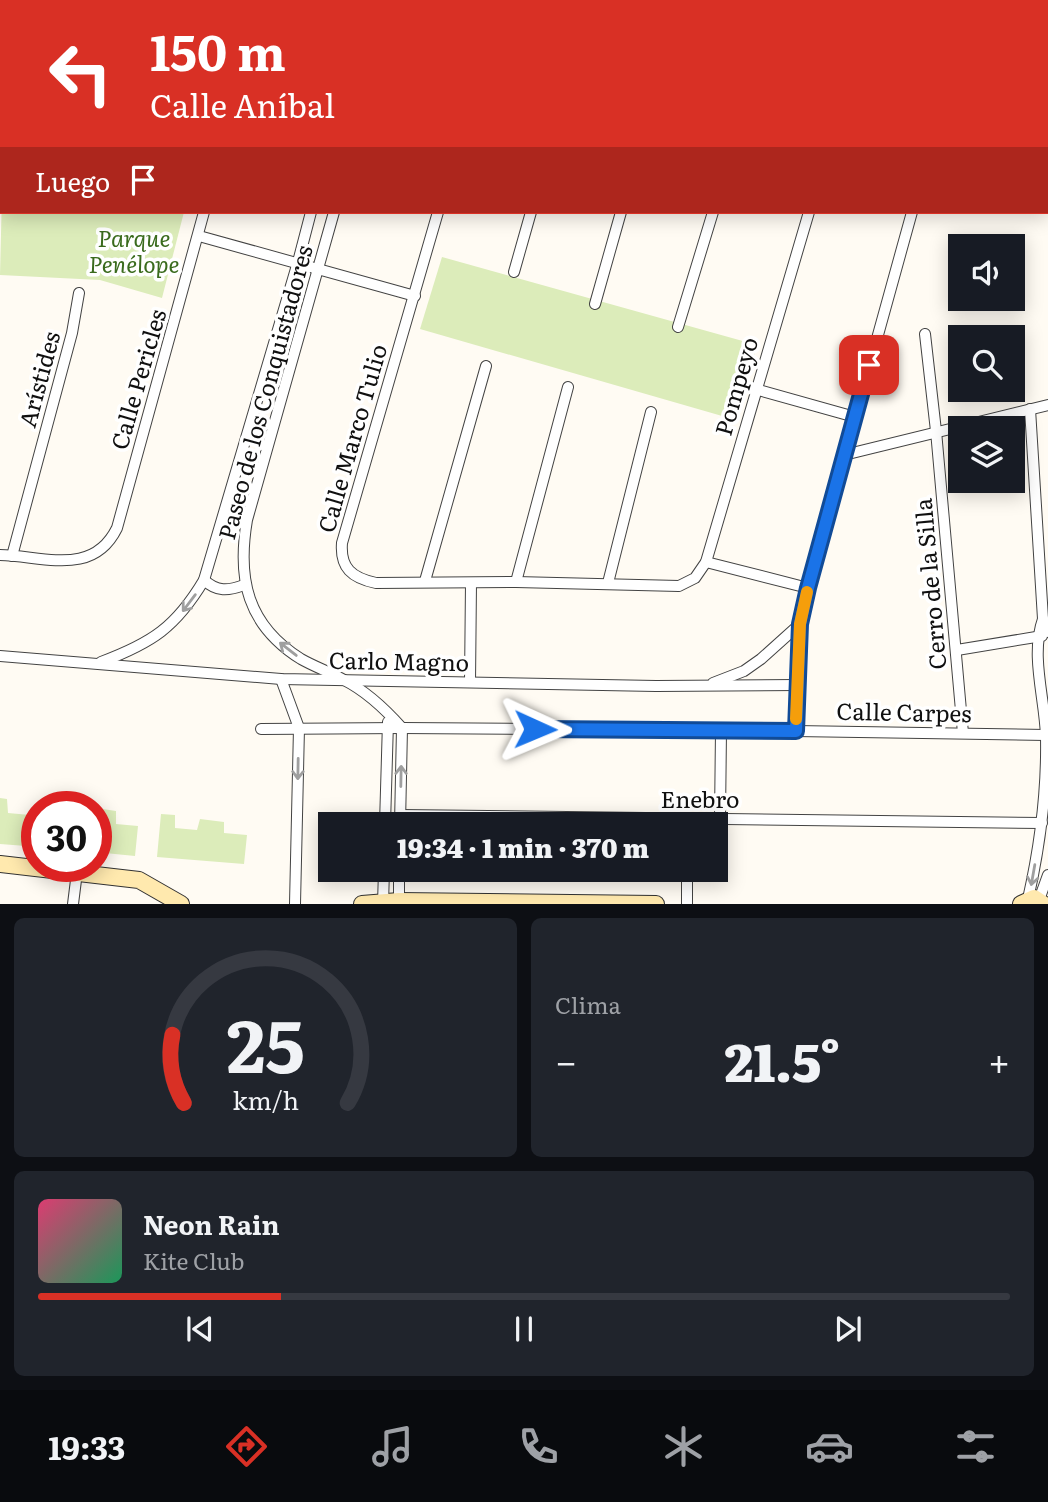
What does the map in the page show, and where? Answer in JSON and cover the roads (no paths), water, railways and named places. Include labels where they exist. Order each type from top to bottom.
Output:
[{"type":"street","name":"Calle Pericles","points":[[12,556],[69,561],[83,559],[98,552],[111,541],[117,528],[204,214]]},
{"type":"street","name":"Paseo de los Conquistadores","points":[[99,663],[138,648],[164,630],[188,606],[204,580],[310,214]]},
{"type":"street","name":"Paseo de los Conquistadores","points":[[333,214],[247,520],[242,566],[244,585],[270,633],[303,660],[347,681]]},
{"type":"street","name":"Calle Marco Tulio","points":[[437,214],[346,524],[341,553],[344,565],[351,574],[361,580],[376,583],[425,581],[679,586],[687,583],[704,567]]},
{"type":"street","points":[[513,272],[530,214]]},
{"type":"street","points":[[595,304],[620,214]]},
{"type":"street","points":[[678,327],[711,214]]},
{"type":"street","name":"Pompeyo","points":[[704,567],[808,214]]},
{"type":"street","points":[[796,731],[800,624],[808,588],[911,214]]},
{"type":"street","points":[[199,236],[415,296]]},
{"type":"street","name":"Arístides","points":[[12,556],[72,333],[79,293]]},
{"type":"street","name":"Cerro de la Silla","points":[[925,334],[963,733]]},
{"type":"street","points":[[425,581],[485,366]]},
{"type":"street","points":[[516,582],[568,387]]},
{"type":"street","points":[[755,388],[855,416]]},
{"type":"street","points":[[844,455],[1048,405]]},
{"type":"street","points":[[1030,409],[1044,635],[1046,735],[1037,902]]},
{"type":"street","points":[[608,583],[651,412]]},
{"type":"street","points":[[0,555],[12,556]]},
{"type":"street","points":[[704,567],[808,588]]},
{"type":"street","points":[[204,580],[210,586],[221,590],[244,585]]},
{"type":"street","points":[[470,682],[471,583]]},
{"type":"street","points":[[707,686],[744,671],[800,624]]},
{"type":"street","points":[[957,650],[1044,635]]},
{"type":"street","name":"Carlo Magno","points":[[0,656],[281,679],[798,685]]},
{"type":"street","points":[[281,679],[299,728],[295,904]]},
{"type":"street","points":[[347,681],[388,713],[402,728],[400,812]]},
{"type":"street","points":[[385,812],[388,713]]},
{"type":"street","name":"Calle Carpes","points":[[261,729],[1046,735]]},
{"type":"street","points":[[720,812],[722,731]]},
{"type":"street","name":"Enebro","points":[[728,818],[1042,823]]},
{"type":"street","points":[[0,864],[21,866]]},
{"type":"street","points":[[1037,902],[1048,875]]},
{"type":"street","points":[[112,877],[139,880],[181,904]]},
{"type":"street","points":[[73,904],[75,882]]},
{"type":"street","points":[[387,882],[391,902]]},
{"type":"street","points":[[391,902],[396,882]]},
{"type":"street","points":[[687,882],[687,904]]},
{"type":"street","points":[[362,904],[656,904]]},
{"type":"park label","name":"Parque Penélope","points":[[134,250]]}]
